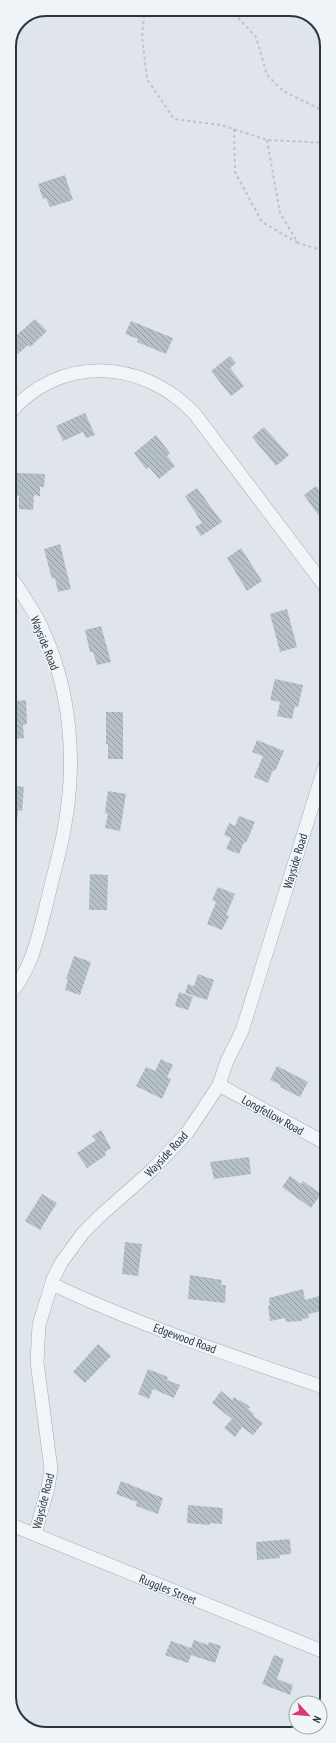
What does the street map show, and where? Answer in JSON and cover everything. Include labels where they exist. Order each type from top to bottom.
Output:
[{"type":"street","points":[[16,407],[28,395],[42,386],[73,374],[90,371],[123,372],[155,383],[183,401],[194,413],[320,580]]},
{"type":"street","name":"Wayside Road","points":[[16,584],[41,626],[50,648],[64,701],[71,745],[68,804],[64,830],[36,946],[22,978],[16,986]]},
{"type":"street","name":"Wayside Road","points":[[35,1534],[48,1488],[51,1468],[37,1362],[39,1325],[52,1284],[61,1263],[83,1233],[100,1215],[152,1170],[183,1138],[219,1085],[227,1061],[242,1031],[320,782]]},
{"type":"street","name":"Longfellow Road","points":[[219,1085],[320,1140]]},
{"type":"street","name":"Edgewood Road","points":[[52,1284],[86,1300],[174,1334],[320,1386]]},
{"type":"street","name":"Ruggles Street","points":[[16,1527],[320,1650]]},
{"type":"path","points":[[144,16],[142,36],[147,79],[174,119],[221,125],[266,140],[320,143]]},
{"type":"path","points":[[236,16],[256,37],[267,75],[284,91],[318,108],[320,112]]},
{"type":"path","points":[[234,129],[235,172],[262,222],[298,243],[320,250]]},
{"type":"path","points":[[266,140],[280,213],[298,243]]},
{"type":"building","points":[[65,175],[73,200],[50,207],[46,198],[43,199],[38,184]]},
{"type":"building","points":[[35,319],[47,331],[30,347],[28,345],[18,354],[16,351],[16,336]]},
{"type":"building","points":[[131,321],[173,338],[166,354],[137,342],[138,339],[125,334]]},
{"type":"building","points":[[230,356],[236,363],[230,368],[244,386],[231,396],[211,371]]},
{"type":"building","points":[[85,413],[95,435],[86,438],[83,432],[63,441],[56,426]]},
{"type":"building","points":[[264,427],[289,455],[276,466],[252,437]]},
{"type":"building","points":[[156,435],[170,453],[167,456],[175,466],[159,479],[149,467],[146,469],[134,453]]},
{"type":"building","points":[[16,473],[45,474],[44,487],[40,487],[40,496],[34,495],[33,510],[19,509],[19,496],[16,496]]},
{"type":"building","points":[[316,486],[320,491],[320,517],[304,495]]},
{"type":"building","points":[[197,488],[222,522],[201,536],[195,527],[202,523],[185,496]]},
{"type":"building","points":[[60,544],[71,589],[58,592],[55,578],[52,579],[44,549]]},
{"type":"building","points":[[241,548],[262,581],[247,591],[227,558]]},
{"type":"building","points":[[287,609],[297,647],[280,652],[270,614]]},
{"type":"building","points":[[101,626],[111,662],[97,665],[93,652],[90,652],[85,630]]},
{"type":"building","points":[[275,679],[303,685],[298,707],[295,706],[292,719],[277,716],[280,702],[270,700]]},
{"type":"building","points":[[26,700],[27,724],[23,725],[24,738],[16,739],[16,701]]},
{"type":"building","points":[[106,712],[123,712],[123,759],[108,759],[108,744],[106,744]]},
{"type":"building","points":[[257,740],[284,751],[275,771],[273,770],[268,783],[254,777],[263,756],[252,752]]},
{"type":"building","points":[[16,786],[24,787],[22,811],[18,810],[16,832]]},
{"type":"building","points":[[108,791],[126,794],[120,831],[105,828],[108,814],[105,813]]},
{"type":"building","points":[[239,816],[255,822],[246,843],[244,842],[239,854],[226,849],[231,838],[224,835],[229,823],[235,826]]},
{"type":"building","points":[[90,874],[108,875],[107,910],[89,910]]},
{"type":"building","points":[[218,887],[235,894],[226,915],[229,916],[222,930],[207,924],[216,902],[212,900]]},
{"type":"building","points":[[74,956],[91,962],[80,995],[65,990],[68,979],[66,979]]},
{"type":"building","points":[[198,974],[214,980],[207,1000],[185,993],[188,984],[194,986]]},
{"type":"building","points":[[179,992],[193,997],[188,1010],[175,1006]]},
{"type":"building","points":[[161,1059],[173,1065],[167,1077],[171,1079],[162,1099],[136,1086],[146,1067],[155,1071]]},
{"type":"building","points":[[277,1066],[308,1082],[300,1097],[270,1080]]},
{"type":"building","points":[[101,1130],[111,1148],[105,1152],[106,1155],[87,1168],[77,1153],[96,1140],[92,1136]]},
{"type":"building","points":[[249,1157],[251,1174],[214,1179],[210,1162]]},
{"type":"building","points":[[290,1176],[301,1184],[303,1181],[320,1193],[320,1195],[311,1208],[282,1187]]},
{"type":"building","points":[[42,1194],[57,1203],[40,1230],[25,1221]]},
{"type":"building","points":[[125,1242],[142,1244],[138,1276],[122,1274]]},
{"type":"building","points":[[190,1275],[222,1280],[221,1285],[226,1285],[225,1303],[188,1299]]},
{"type":"building","points":[[303,1289],[305,1300],[320,1296],[320,1311],[308,1314],[309,1318],[302,1319],[302,1321],[286,1322],[285,1318],[270,1321],[268,1306],[270,1306],[269,1298]]},
{"type":"building","points":[[98,1344],[111,1356],[85,1383],[73,1372]]},
{"type":"building","points":[[148,1369],[168,1377],[167,1380],[180,1385],[174,1398],[153,1389],[149,1399],[138,1394]]},
{"type":"building","points":[[221,1391],[232,1400],[234,1397],[250,1407],[248,1409],[254,1414],[253,1416],[263,1423],[253,1435],[242,1427],[235,1437],[224,1428],[232,1419],[212,1403]]},
{"type":"building","points":[[121,1481],[163,1498],[158,1514],[136,1506],[137,1502],[116,1494]]},
{"type":"building","points":[[188,1505],[223,1508],[222,1524],[210,1523],[210,1525],[187,1523]]},
{"type":"building","points":[[290,1539],[291,1554],[279,1555],[280,1558],[257,1560],[256,1542]]},
{"type":"building","points":[[194,1640],[208,1645],[209,1642],[221,1646],[215,1663],[191,1655],[188,1663],[165,1655],[171,1641],[191,1648]]},
{"type":"building","points":[[274,1655],[284,1659],[277,1679],[293,1685],[290,1695],[262,1684]]}]
